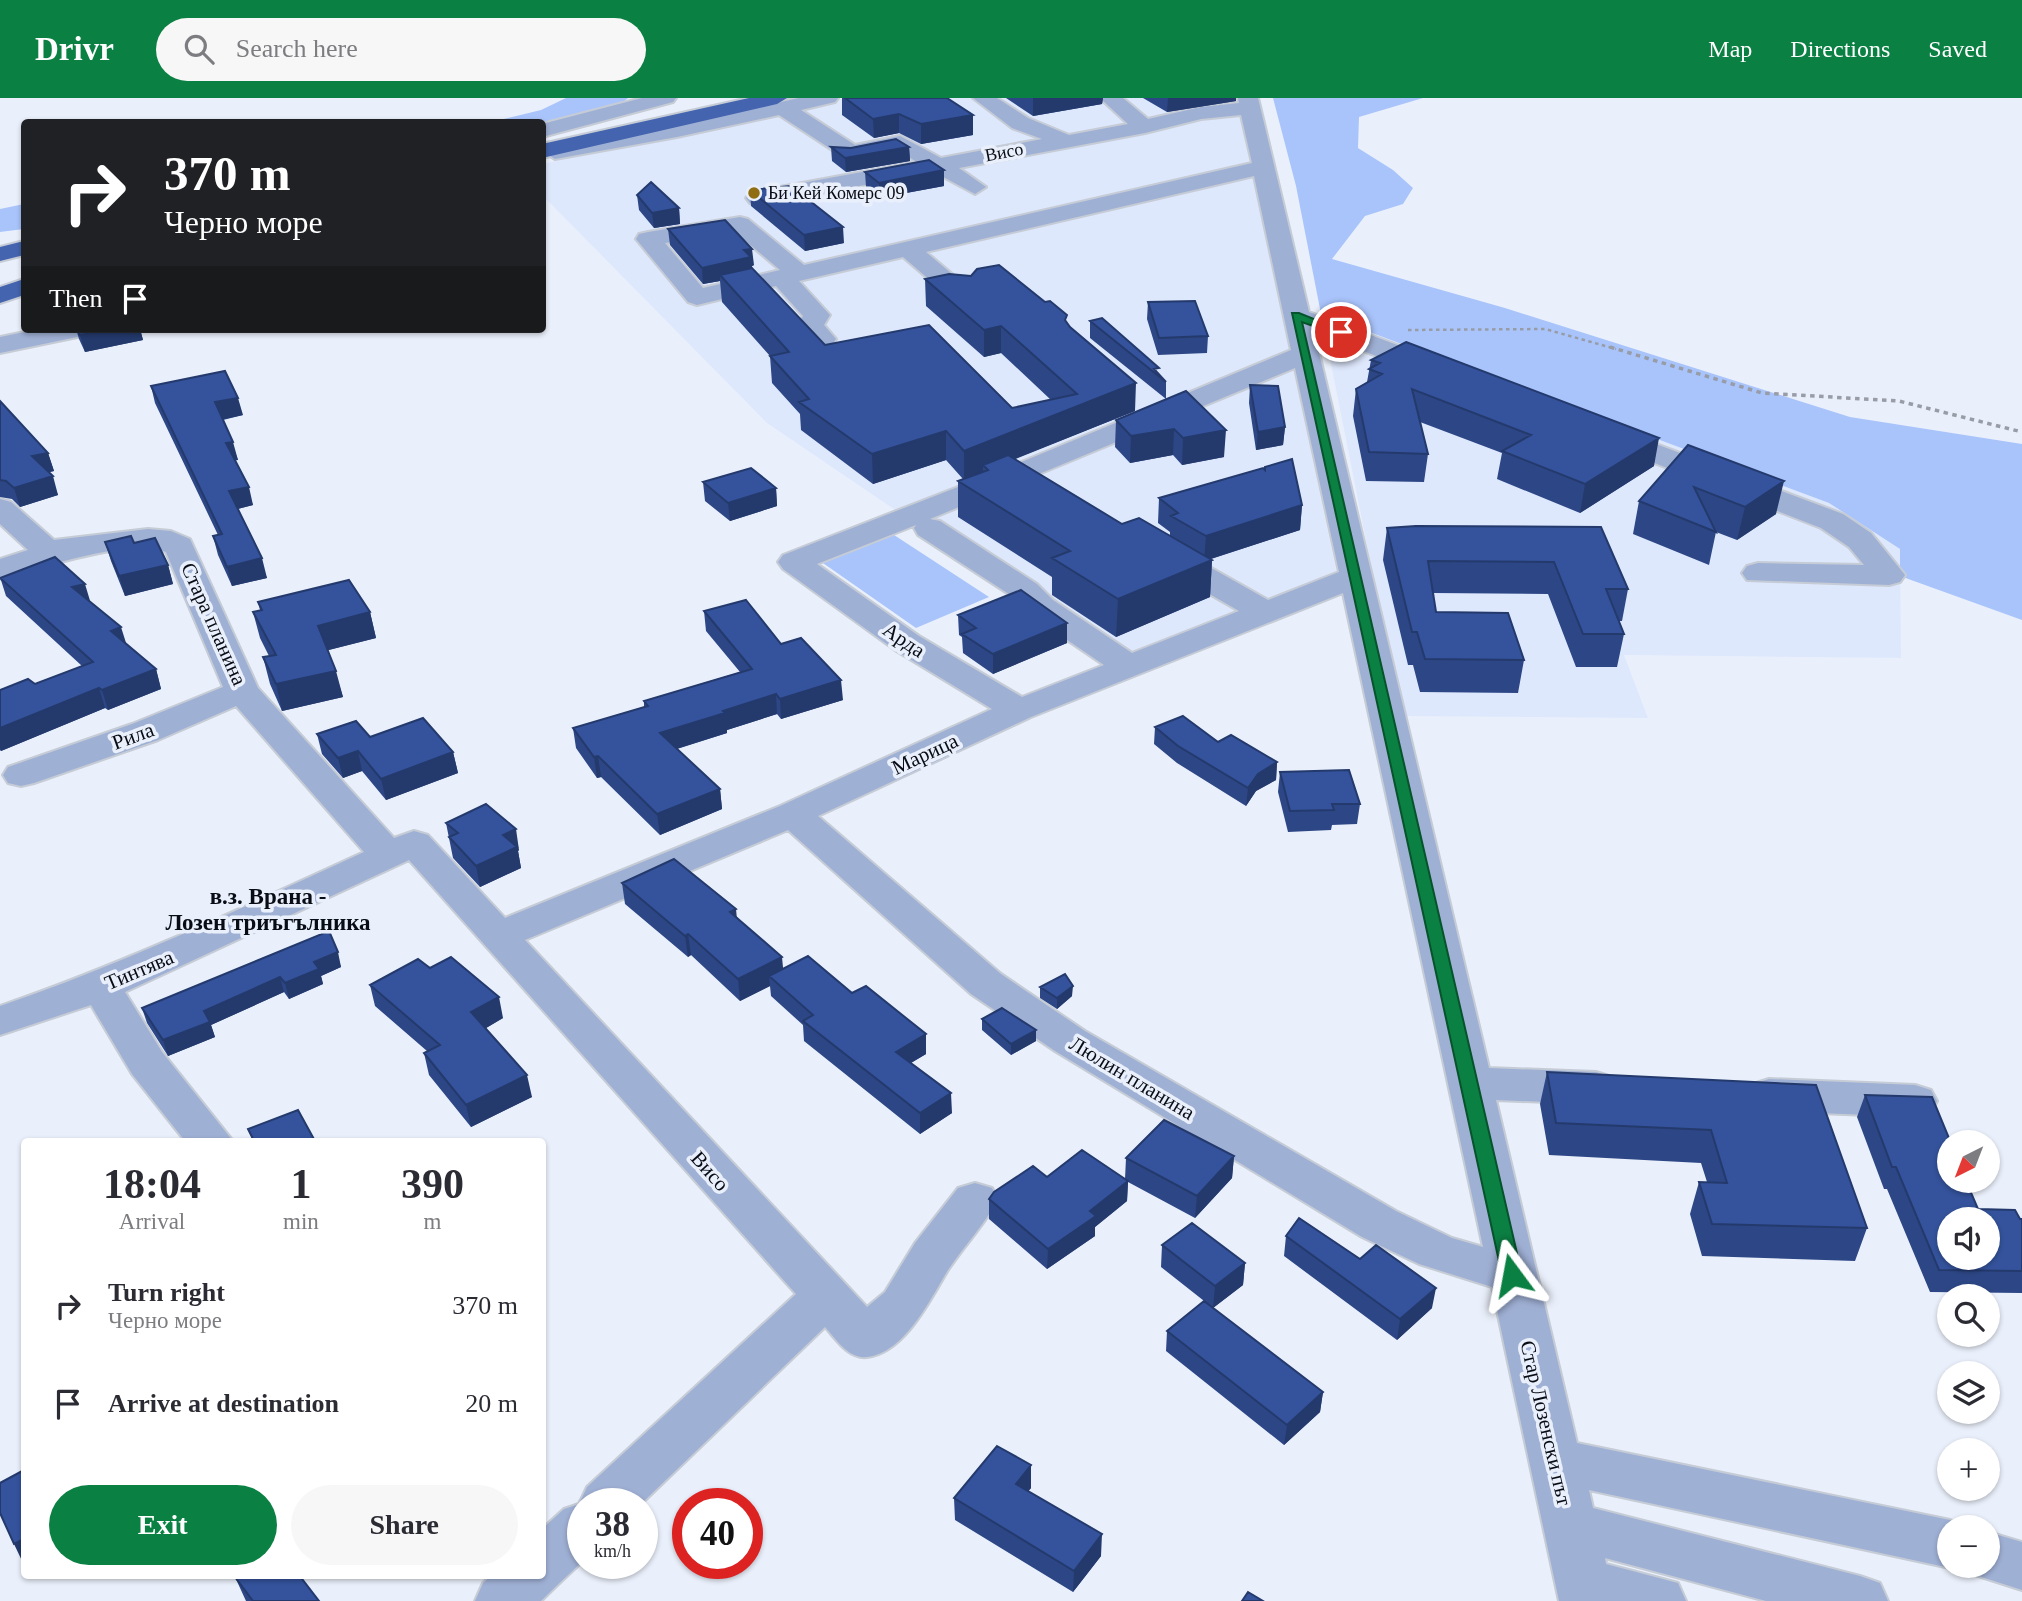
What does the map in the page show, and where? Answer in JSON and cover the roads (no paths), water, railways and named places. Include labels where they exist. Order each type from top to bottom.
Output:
[{"type":"highway","points":[[546,135],[715,98]]},
{"type":"highway","points":[[546,152],[780,103]]},
{"type":"highway","points":[[0,237],[21,234]]},
{"type":"highway","points":[[0,254],[21,249]]},
{"type":"highway","points":[[0,276],[21,271]]},
{"type":"highway","points":[[0,295],[21,288]]},
{"type":"street","points":[[604,113],[629,104],[635,98]]},
{"type":"street","points":[[546,130],[666,98]]},
{"type":"street","points":[[546,152],[594,145],[780,103],[828,98]]},
{"type":"street","points":[[984,98],[1020,123],[1066,141]]},
{"type":"street","points":[[1110,98],[1145,127]]},
{"type":"street","points":[[780,103],[851,152],[900,143],[975,187]]},
{"type":"street","name":"Висо","points":[[758,198],[1145,127],[1249,103]]},
{"type":"street","name":"Стар Лозенски път","points":[[1249,103],[1305,354],[1360,558],[1469,1083],[1585,1592]]},
{"type":"street","points":[[546,169],[603,155],[594,145]]},
{"type":"street","points":[[823,340],[810,326],[817,315],[790,275],[740,223],[648,239],[697,297],[790,275],[907,248],[1265,167]]},
{"type":"street","points":[[907,248],[962,295]]},
{"type":"street","points":[[1296,316],[1469,382]]},
{"type":"street","points":[[0,345],[59,333]]},
{"type":"street","points":[[1022,472],[1149,405],[1305,354]]},
{"type":"street","points":[[1585,426],[1832,520],[1860,540],[1889,575],[1758,573]]},
{"type":"street","points":[[1022,472],[1057,492]]},
{"type":"street","name":"Арда","points":[[1019,710],[907,643],[794,562],[1022,472]]},
{"type":"street","points":[[0,508],[44,548],[60,551]]},
{"type":"street","points":[[929,527],[1026,591],[1041,607],[1130,667]]},
{"type":"street","name":"Стара планина","points":[[60,551],[148,538],[160,538],[179,546],[242,691],[387,854]]},
{"type":"street","points":[[1138,539],[1266,613]]},
{"type":"street","points":[[0,569],[60,551]]},
{"type":"street","name":"Марица","points":[[497,936],[793,814],[1019,710],[1266,613],[1360,558]]},
{"type":"street","name":"Рила","points":[[21,775],[145,732],[242,691]]},
{"type":"street","name":"Люлин планина","points":[[793,814],[986,984],[1069,1041],[1379,1224],[1436,1251],[1512,1275]]},
{"type":"street","name":"Висо","points":[[387,854],[414,844],[865,1338],[902,1306],[932,1256],[975,1200]]},
{"type":"street","name":"Тинтява","points":[[0,1021],[101,986],[181,952],[387,854]]},
{"type":"street","points":[[101,986],[147,1063],[208,1138]]},
{"type":"street","points":[[1469,1083],[1633,1089]]},
{"type":"street","points":[[1729,1093],[1920,1101]]},
{"type":"street","points":[[622,1488],[825,1297]]},
{"type":"street","points":[[1554,1460],[1937,1541]]},
{"type":"street","points":[[1569,1525],[1860,1601]]},
{"type":"street","points":[[546,1560],[567,1541]]},
{"type":"street","points":[[2000,1560],[2022,1566]]},
{"type":"street","points":[[503,1601],[526,1579]]},
{"type":"street","points":[[1585,1592],[1658,1601]]},
{"type":"place","name":"Би Кей Комерс 09","points":[[754,193]]},
{"type":"district","name":"в.з. Врана - Лозен триъгълника","points":[[268,909]]}]
